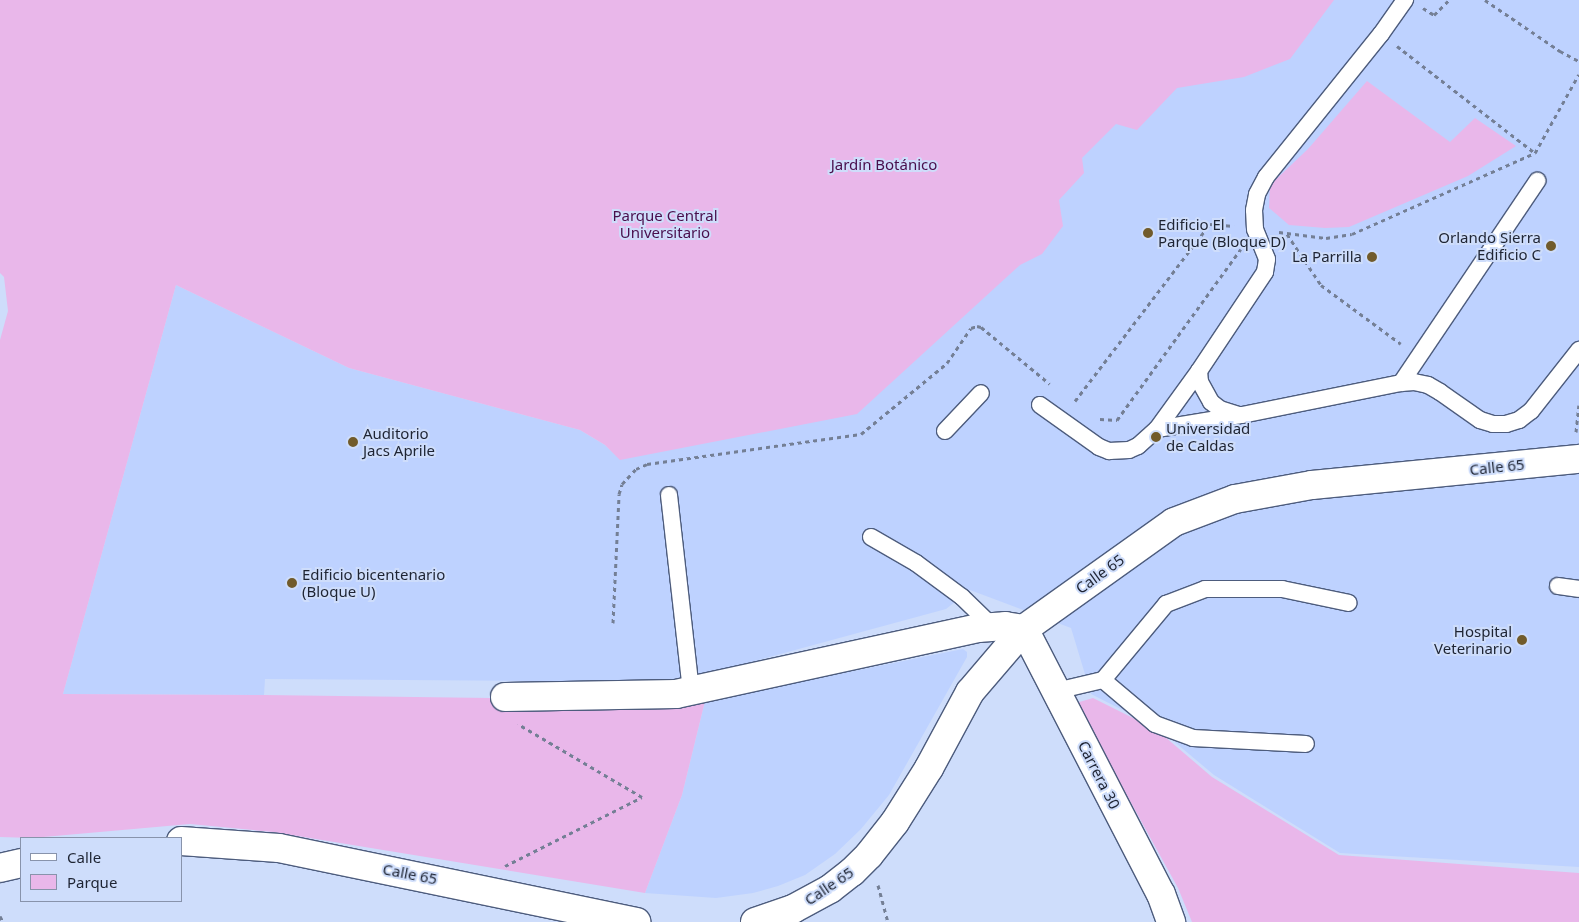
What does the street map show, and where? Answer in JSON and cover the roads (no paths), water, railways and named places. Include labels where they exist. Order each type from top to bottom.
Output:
[{"type":"main road","name":"Calle 65","points":[[755,922],[793,909],[830,889],[869,855],[895,822],[929,768],[970,692],[1024,629],[1174,522],[1235,499],[1312,485],[1579,459]]},
{"type":"main road","points":[[505,697],[651,695],[692,692],[992,626],[1024,629]]},
{"type":"main road","name":"Carrera 30","points":[[1024,629],[1161,894],[1171,922]]},
{"type":"main road","name":"Calle 65","points":[[182,841],[279,848],[495,891],[636,922]]},
{"type":"main road","points":[[0,868],[20,864]]},
{"type":"lane","points":[[1040,405],[1099,446],[1109,450],[1129,450],[1138,446],[1157,429],[1199,371],[1265,272],[1267,259],[1255,229],[1254,210],[1257,194],[1266,177],[1381,34],[1405,0]]},
{"type":"lane","points":[[1401,383],[1537,181]]},
{"type":"lane","points":[[1157,429],[1242,416],[1401,383],[1428,385],[1480,420],[1493,424],[1506,424],[1519,420],[1531,411],[1579,350]]},
{"type":"lane","points":[[1199,371],[1200,382],[1211,402],[1231,414],[1242,416]]},
{"type":"lane","points":[[945,431],[981,393]]},
{"type":"lane","points":[[669,495],[692,692]]},
{"type":"lane","points":[[871,537],[916,563],[954,591],[992,626]]},
{"type":"lane","points":[[1558,586],[1579,589]]},
{"type":"lane","points":[[1056,691],[1103,680],[1166,604],[1205,589],[1282,589],[1348,603]]},
{"type":"lane","points":[[1103,680],[1155,724],[1193,738],[1306,744]]},
{"type":"place","name":"Edificio El Parque (Bloque D)","points":[[1148,233]]},
{"type":"place","name":"Orlando Sierra Edificio C","points":[[1551,246]]},
{"type":"place","name":"La Parrilla","points":[[1372,257]]},
{"type":"place","name":"Universidad de Caldas","points":[[1156,437]]},
{"type":"place","name":"Auditorio Jacs Aprile","points":[[353,442]]},
{"type":"place","name":"Edificio bicentenario (Bloque U)","points":[[292,583]]},
{"type":"place","name":"Hospital Veterinario","points":[[1522,640]]},
{"type":"park label","name":"Jardín Botánico","points":[[884,165]]},
{"type":"park label","name":"Parque Central Universitario","points":[[665,224]]}]
